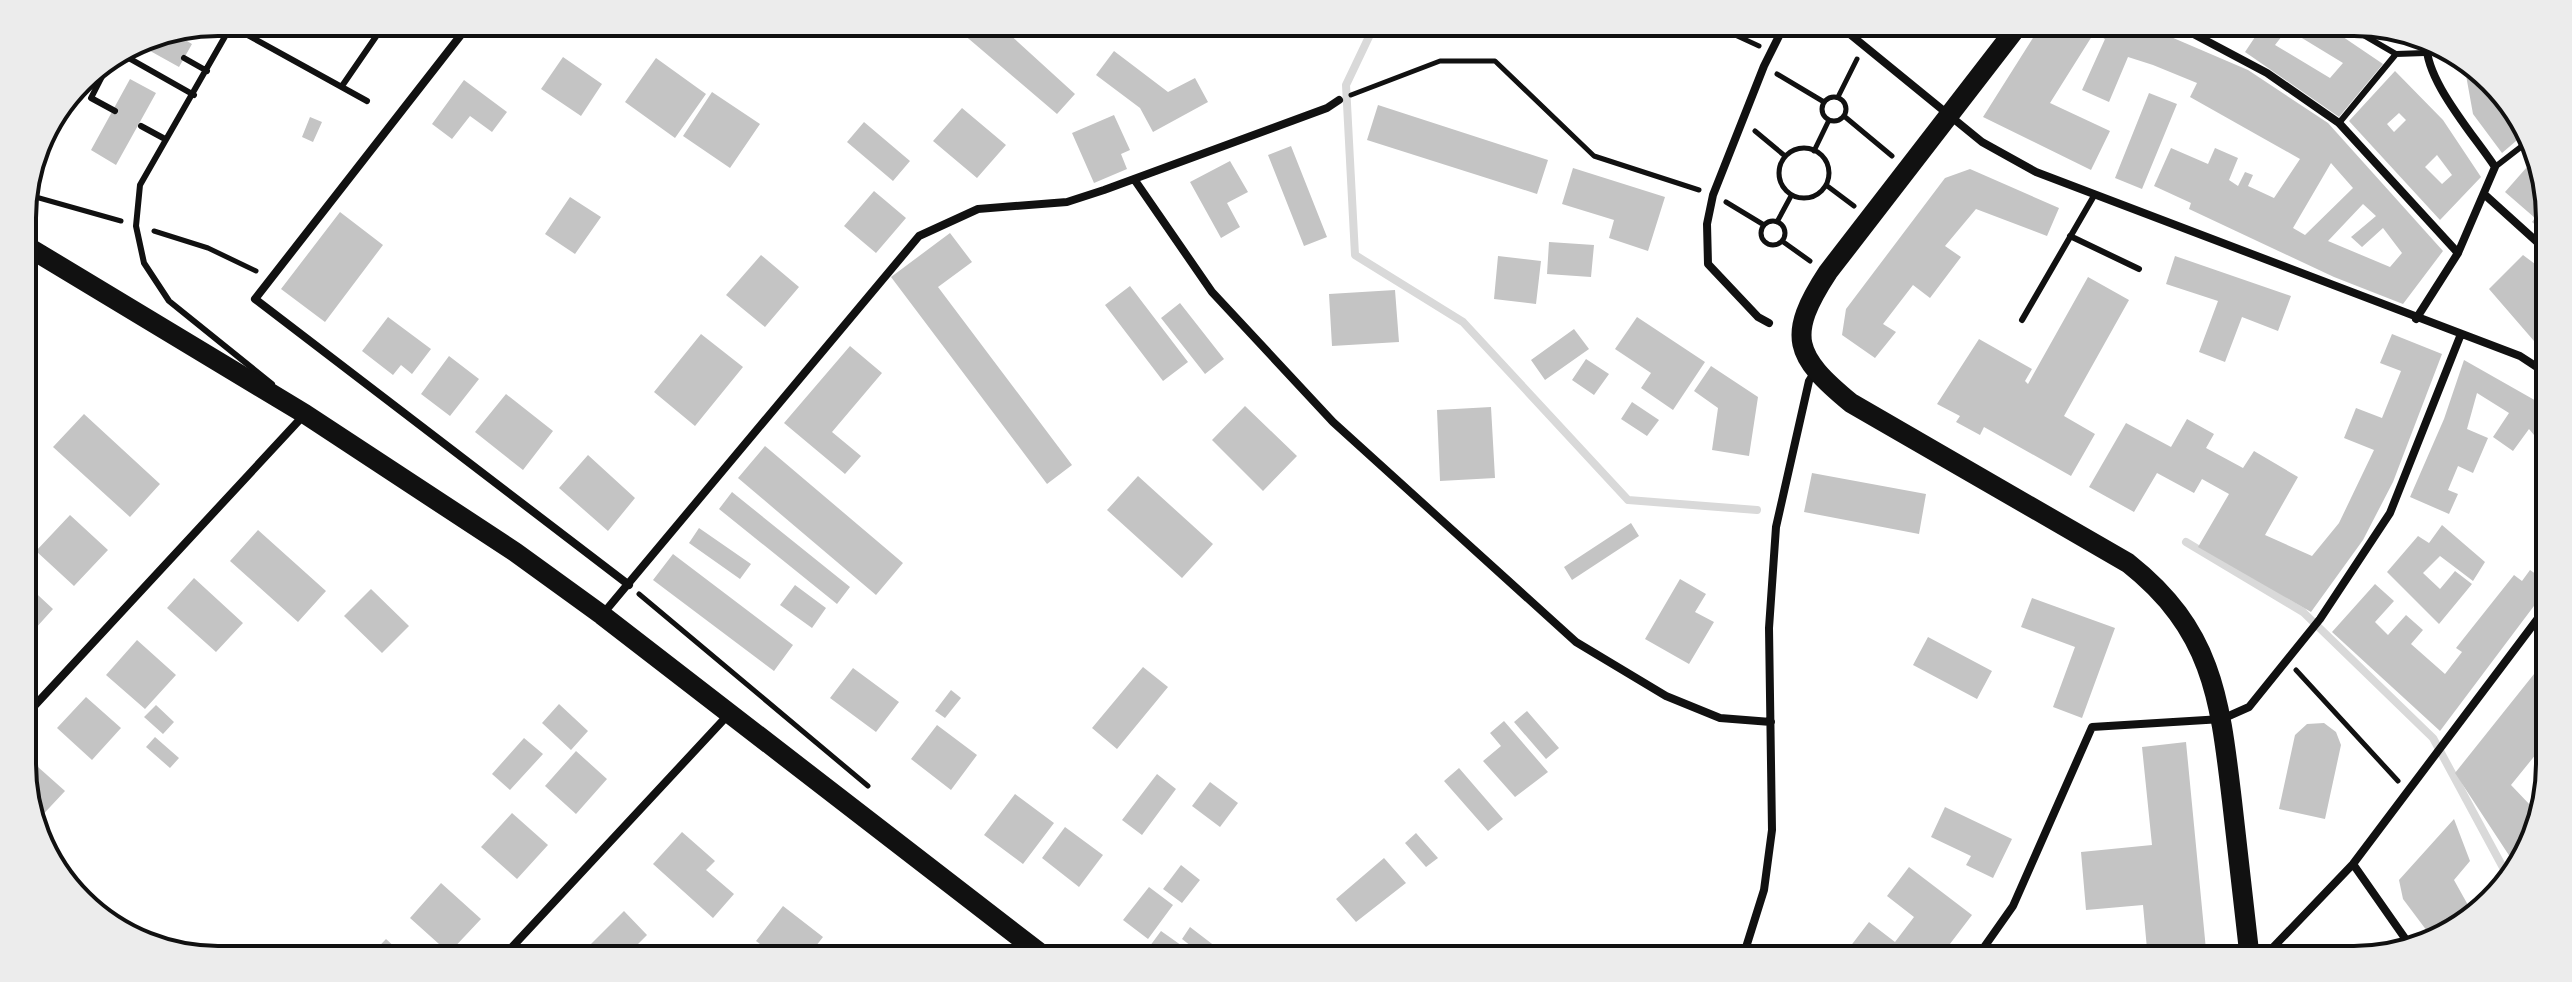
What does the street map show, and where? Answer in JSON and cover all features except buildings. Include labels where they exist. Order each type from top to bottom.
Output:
[{"type":"main road","points":[[2010,36],[1807,303],[1802,324],[1805,357],[1814,373],[1851,403],[2128,563],[2149,579],[2184,621],[2201,651],[2217,693],[2248,946]]},
{"type":"main road","points":[[36,252],[305,414],[503,544],[602,615],[1031,946]]},
{"type":"street","points":[[460,36],[255,299],[629,585]]},
{"type":"street","points":[[1769,323],[1758,317],[1708,264],[1707,224],[1713,195],[1779,36]]},
{"type":"street","points":[[1851,36],[1982,142],[2036,172],[2520,356],[2536,366]]},
{"type":"street","points":[[2197,36],[2267,73],[2339,123],[2458,253]]},
{"type":"street","points":[[2416,319],[2458,253],[2495,167],[2433,76],[2425,53]]},
{"type":"street","points":[[602,615],[919,236],[978,209],[1067,202],[1327,108],[1339,100]]},
{"type":"street","points":[[1134,179],[1212,292],[1333,422],[1576,642],[1666,696],[1720,718],[1771,722]]},
{"type":"street","points":[[2484,194],[2536,241]]},
{"type":"street","points":[[1985,946],[2013,906],[2092,727],[2222,719],[2249,707],[2311,632],[2390,513],[2461,334]]},
{"type":"street","points":[[1746,946],[1764,890],[1772,830],[1769,628],[1779,499],[1809,381],[1814,373]]},
{"type":"street","points":[[36,704],[305,414]]},
{"type":"street","points":[[2274,946],[2353,864],[2536,621]]},
{"type":"street","points":[[513,946],[728,715]]},
{"type":"street","points":[[2353,864],[2405,938]]},
{"type":"lane","points":[[226,36],[140,185],[136,226],[144,263],[169,301],[188,320],[246,360],[305,414]]},
{"type":"lane","points":[[250,36],[367,101]]},
{"type":"lane","points":[[342,86],[376,36]]},
{"type":"lane","points":[[2367,37],[2396,54],[2425,53]]},
{"type":"lane","points":[[2339,123],[2396,54]]},
{"type":"lane","points":[[184,58],[207,71]]},
{"type":"lane","points":[[127,60],[194,95]]},
{"type":"lane","points":[[103,78],[91,98],[115,111]]},
{"type":"lane","points":[[141,126],[165,139]]},
{"type":"lane","points":[[2495,167],[2521,147]]},
{"type":"lane","points":[[2022,320],[2095,194]]},
{"type":"lane","points":[[2070,236],[2139,269]]},
{"type":"path","points":[[1736,36],[1770,52]]},
{"type":"path","points":[[1838,97],[1863,47]]},
{"type":"path","points":[[1353,94],[1440,61],[1495,61],[1594,156],[1713,195],[1764,225],[1777,222],[1791,196]]},
{"type":"path","points":[[1764,66],[1824,102]]},
{"type":"path","points":[[1830,97],[1838,97],[1846,105],[1844,116],[1837,121],[1829,120],[1821,110],[1824,102],[1830,97]]},
{"type":"path","points":[[1844,116],[1907,173]]},
{"type":"path","points":[[1742,120],[1785,156]]},
{"type":"path","points":[[1814,151],[1829,120]]},
{"type":"path","points":[[1802,148],[1814,151],[1827,162],[1826,185],[1812,197],[1791,196],[1779,181],[1779,167],[1785,156],[1802,148]]},
{"type":"path","points":[[1826,185],[1872,219]]},
{"type":"path","points":[[1777,222],[1784,230],[1782,241]]},
{"type":"path","points":[[1764,225],[1761,232],[1765,242],[1772,245],[1782,241]]},
{"type":"path","points":[[1782,241],[1828,272]]},
{"type":"path","points":[[629,585],[868,786]]},
{"type":"path","points":[[2288,661],[2407,790]]},
{"type":"waterway","points":[[1369,36],[1346,85],[1355,255],[1463,322],[1628,500],[1757,510]]},
{"type":"waterway","points":[[2186,542],[2303,612],[2433,738],[2503,868]]}]
